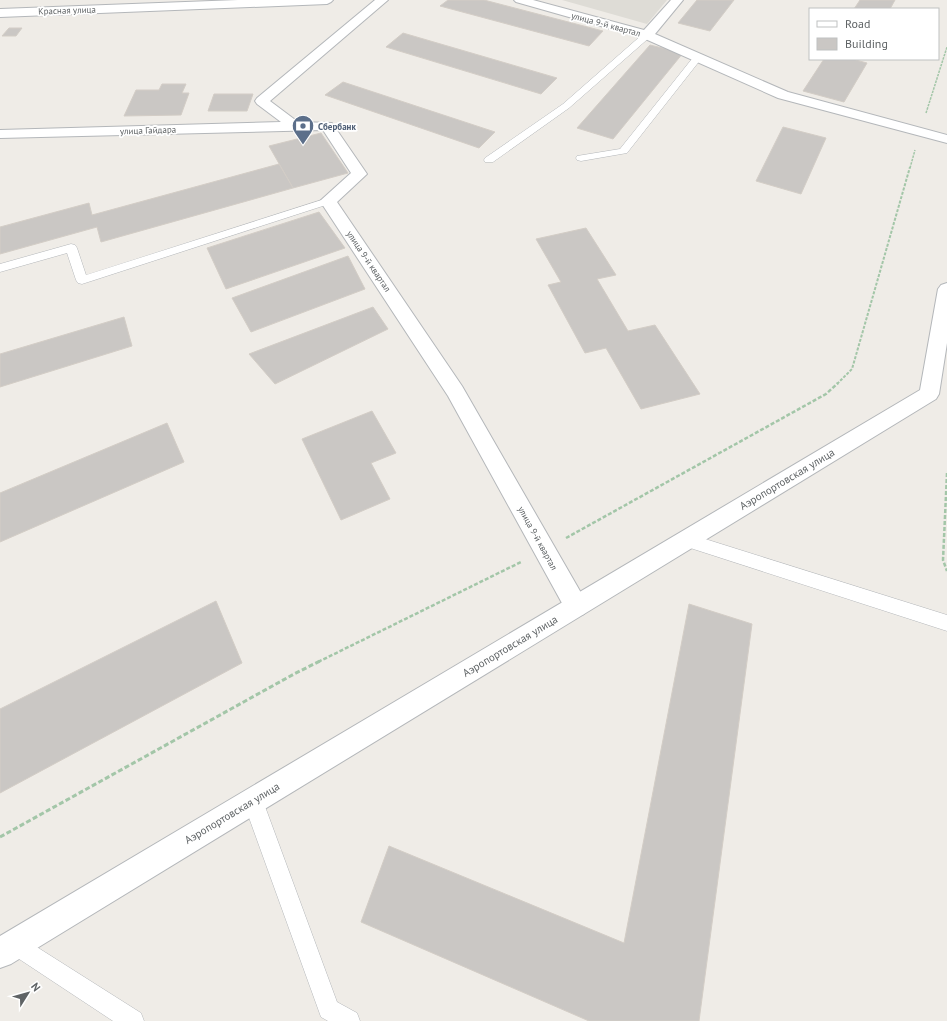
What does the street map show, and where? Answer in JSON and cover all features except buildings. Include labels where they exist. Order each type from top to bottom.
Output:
[{"type":"street","name":"Красная улица","points":[[0,13],[327,0]]},
{"type":"street","points":[[328,201],[360,174],[328,126],[295,126],[262,102],[382,0]]},
{"type":"street","name":"улица 9-й квартал","points":[[520,0],[646,35],[677,0]]},
{"type":"street","points":[[646,35],[783,95],[947,138]]},
{"type":"street","name":"улица Гайдара","points":[[0,134],[295,126]]},
{"type":"street","name":"улица 9-й квартал","points":[[328,201],[455,391],[576,606]]},
{"type":"street","name":"Аэропортовская улица","points":[[7,948],[929,394],[947,289]]},
{"type":"lane","points":[[489,160],[566,106],[646,35]]},
{"type":"lane","points":[[581,158],[623,151],[698,57]]},
{"type":"lane","points":[[0,268],[71,248],[82,280],[328,201]]},
{"type":"lane","points":[[686,540],[947,623]]},
{"type":"lane","points":[[253,801],[329,1009],[349,1021]]},
{"type":"lane","points":[[7,948],[133,1021]]},
{"type":"path","points":[[947,473],[943,560],[947,571]]},
{"type":"shaded area","points":[[562,0],[667,0],[647,24]]},
{"type":"place","name":"Сбербанк","points":[[303,146]]}]
